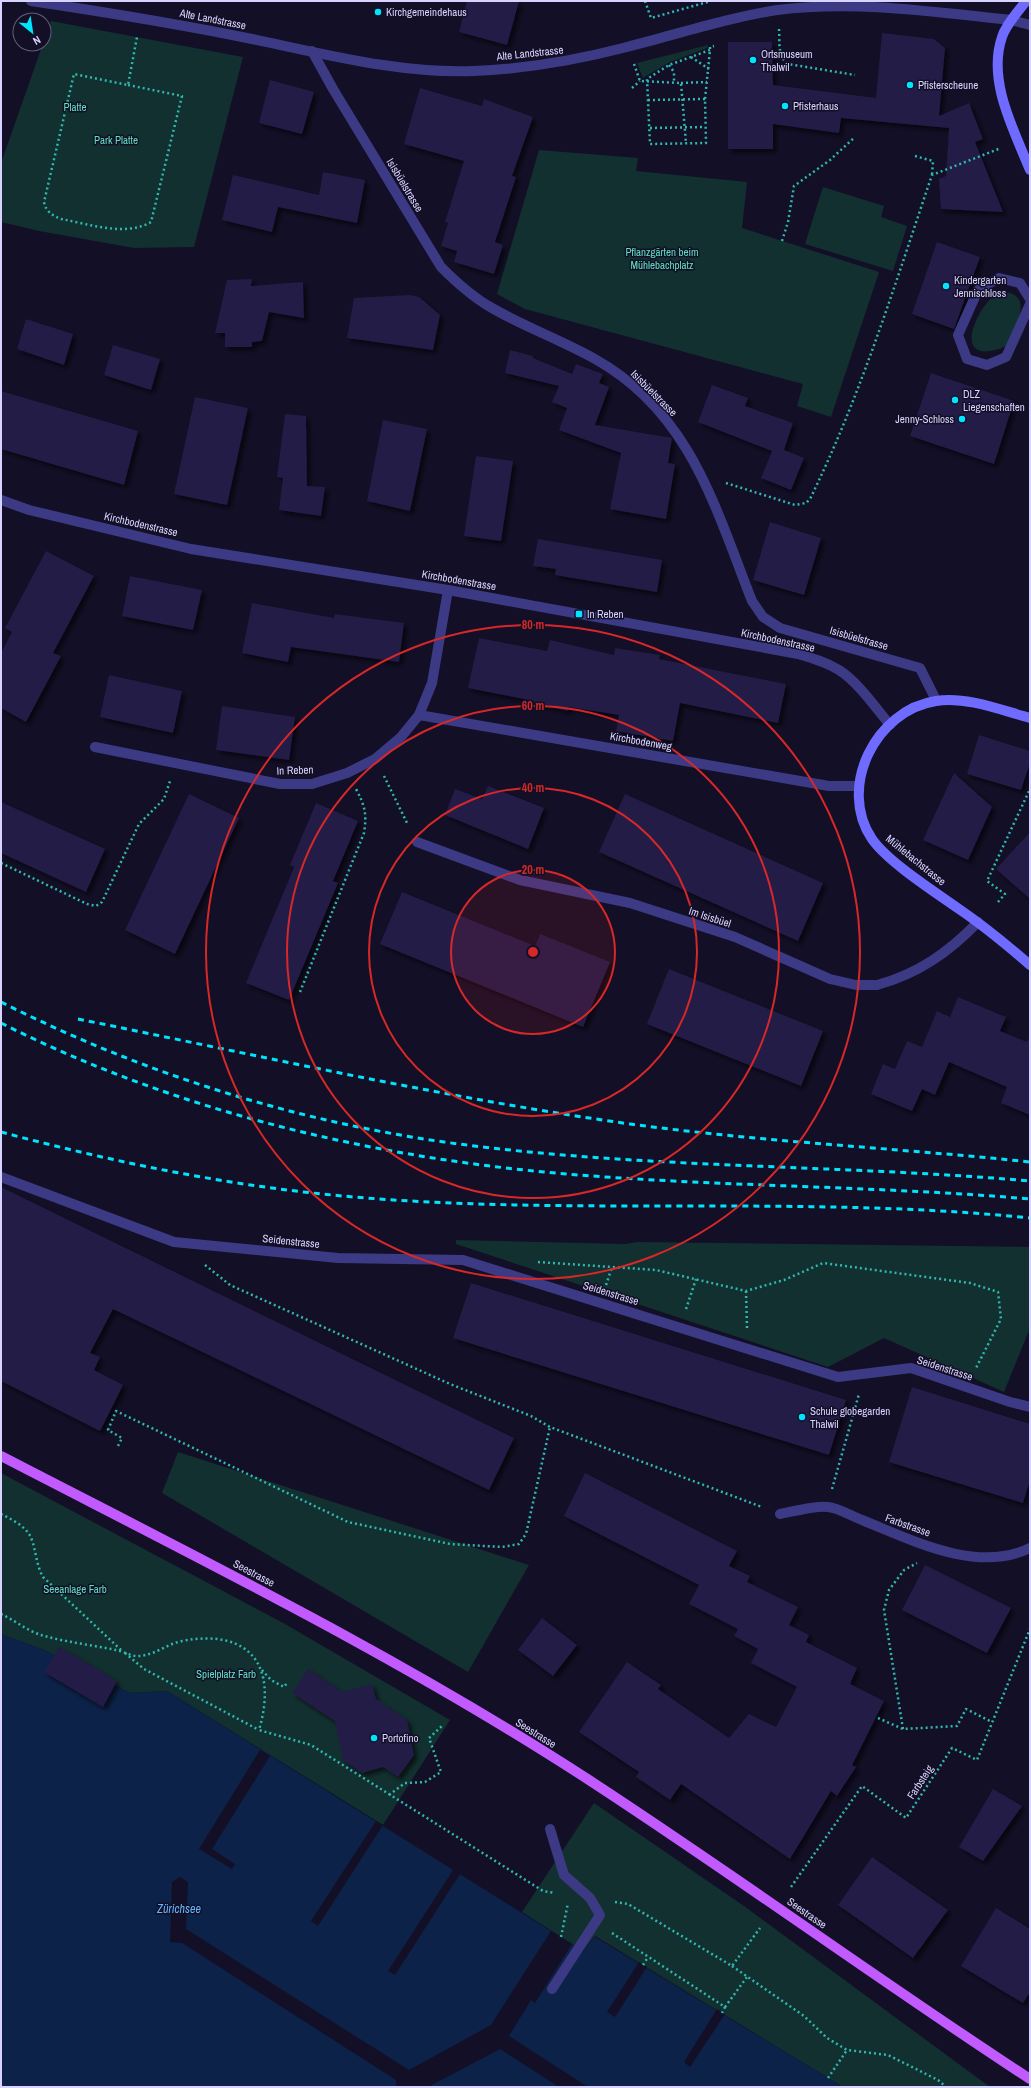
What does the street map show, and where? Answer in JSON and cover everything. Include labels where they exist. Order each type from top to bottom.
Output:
[{"type":"main road","points":[[1026,1],[1011,20],[1002,36],[998,75],[1004,104],[1030,170]]},
{"type":"main road","name":"Mühlebachstrasse","points":[[1030,718],[973,702],[936,700],[904,714],[890,725],[867,753],[858,786],[858,800],[864,823],[872,839],[886,854],[911,874],[978,922],[1030,965]]},
{"type":"main road","name":"Seestrasse","points":[[1,1456],[260,1589],[467,1705],[589,1780],[1030,2080]]},
{"type":"street","name":"Alte Landstrasse","points":[[31,1],[164,22],[413,69],[474,71],[575,60],[629,47],[713,22],[779,10],[859,5],[1011,20],[1030,25]]},
{"type":"street","name":"Isisbüelstrasse","points":[[312,51],[332,89],[441,266],[462,288],[491,308],[595,360],[629,382],[656,409],[683,440],[707,484],[752,601],[763,617],[780,628],[920,668],[936,700]]},
{"type":"street","points":[[1030,299],[1020,283],[999,278],[978,290],[958,335],[967,359],[988,365],[1006,357],[1030,304]]},
{"type":"street","name":"Kirchbodenstrasse","points":[[1,500],[29,510],[191,549],[448,590],[798,654],[821,661],[839,670],[850,680],[890,725]]},
{"type":"street","name":"In Reben","points":[[95,747],[280,784],[312,784],[347,772],[375,759],[401,737],[419,715],[432,683],[448,590]]},
{"type":"street","name":"Kirchbodenweg","points":[[419,715],[828,786],[858,786]]},
{"type":"street","name":"Im Isisbüel","points":[[417,842],[520,880],[630,903],[735,937],[830,979],[856,985],[877,985],[908,975],[930,964],[965,936],[978,922]]},
{"type":"street","name":"Seidenstrasse","points":[[1,1177],[174,1242],[338,1258],[463,1260],[838,1377],[911,1368],[1010,1402],[1030,1407]]},
{"type":"street","name":"Farbstrasse","points":[[780,1514],[827,1507],[921,1543],[976,1557],[1000,1558],[1030,1548]]},
{"type":"street","points":[[550,1829],[564,1875],[590,1898],[600,1915],[552,1989]]},
{"type":"path","points":[[644,1],[651,18],[712,1]]},
{"type":"path","points":[[779,28],[780,54],[783,60],[788,64],[855,75]]},
{"type":"path","points":[[128,85],[138,33]]},
{"type":"path","points":[[710,50],[705,99],[706,143],[650,144],[648,79],[669,65],[690,56],[710,50]]},
{"type":"path","points":[[690,56],[708,69]]},
{"type":"path","points":[[634,64],[640,81]]},
{"type":"path","points":[[669,65],[674,72],[674,83]]},
{"type":"path","points":[[74,74],[128,85],[182,96],[151,222],[141,228],[121,229],[61,219],[53,215],[47,211],[44,202],[74,74]]},
{"type":"path","points":[[632,88],[640,81],[674,83],[707,82]]},
{"type":"path","points":[[681,83],[686,143]]},
{"type":"path","points":[[648,100],[705,99]]},
{"type":"path","points":[[650,128],[705,127]]},
{"type":"path","points":[[782,241],[788,222],[794,186],[830,160],[855,137]]},
{"type":"path","points":[[932,175],[1003,148]]},
{"type":"path","points":[[707,484],[724,482],[795,505],[806,503],[810,499],[829,460],[870,359],[932,175],[932,161],[915,156]]},
{"type":"path","points":[[1,863],[87,904],[96,906],[102,902],[139,824],[164,799],[175,764]]},
{"type":"path","points":[[381,770],[417,842]]},
{"type":"path","points":[[300,992],[364,833],[366,816],[362,801],[353,785]]},
{"type":"path","points":[[998,902],[1005,894],[987,881],[1030,789]]},
{"type":"path","points":[[199,1261],[230,1285],[450,1384],[531,1416],[550,1427],[780,1514]]},
{"type":"path","points":[[534,1262],[656,1270],[746,1291],[784,1280],[823,1263],[916,1277],[970,1282],[998,1292],[1001,1320],[967,1387]]},
{"type":"path","points":[[608,1279],[612,1266]]},
{"type":"path","points":[[685,1310],[696,1279]]},
{"type":"path","points":[[746,1291],[747,1333]]},
{"type":"path","points":[[827,1507],[865,1374]]},
{"type":"path","points":[[118,1446],[122,1438],[108,1430],[116,1410],[348,1522],[450,1544],[502,1548],[519,1544],[526,1534],[550,1427]]},
{"type":"path","points":[[1,1514],[17,1522],[30,1534],[34,1556],[43,1577],[122,1651],[144,1669],[259,1730],[311,1745],[543,1891],[556,1893]]},
{"type":"path","points":[[903,1729],[884,1610],[889,1590],[904,1570],[922,1560]]},
{"type":"path","points":[[1,1614],[41,1635],[122,1651],[138,1656],[158,1652],[180,1641],[206,1637],[231,1641],[250,1651],[271,1680],[284,1687],[287,1683]]},
{"type":"path","name":"Farbsteig","points":[[791,1887],[862,1786],[906,1818],[952,1748],[977,1760],[1030,1629]]},
{"type":"path","points":[[259,1730],[264,1713],[265,1691],[262,1669]]},
{"type":"path","points":[[878,1718],[903,1729],[957,1726],[966,1709],[992,1722]]},
{"type":"path","points":[[389,1795],[405,1784],[425,1782],[441,1772],[428,1738],[443,1725]]},
{"type":"path","points":[[561,1937],[569,1895],[628,1904],[732,1966],[804,2016],[826,2038],[848,2050],[888,2055],[938,2080],[946,2087]]},
{"type":"path","points":[[732,1966],[760,1928]]},
{"type":"path","points":[[609,1932],[725,2007]]},
{"type":"path","points":[[643,1965],[648,1957]]},
{"type":"path","points":[[722,2013],[747,1977]]},
{"type":"path","points":[[828,2078],[848,2050]]},
{"type":"green space","name":"Park Platte","points":[[52,21],[243,57],[194,247],[134,248],[39,231],[1,222],[1,163],[40,52],[52,52]]},
{"type":"green space","points":[[708,45],[707,48],[668,63],[643,78],[637,63]]},
{"type":"green space","name":"Pflanzgärten beim Mühlebachplatz","points":[[539,150],[638,158],[636,171],[747,182],[742,228],[879,272],[831,417],[797,406],[803,384],[525,309],[497,294]]},
{"type":"green space","points":[[823,187],[884,206],[881,217],[907,226],[893,271],[805,244]]},
{"type":"green space","points":[[999,292],[1014,295],[1018,299],[1021,309],[1017,323],[1008,344],[993,351],[979,351],[973,346],[972,337],[974,327],[978,316],[985,306],[992,297]]},
{"type":"green space","points":[[456,1240],[626,1244],[637,1242],[1030,1247],[1030,1328],[1004,1392],[884,1338],[828,1367],[456,1244]]},
{"type":"green space","points":[[178,1452],[529,1565],[468,1672],[162,1493]]},
{"type":"green space","name":"Seeanlage Farb","points":[[1,1473],[285,1624],[450,1720],[383,1825],[167,1691],[130,1693],[44,1650],[1,1634]]},
{"type":"green space","points":[[594,1803],[744,1906],[990,2087],[843,2087],[595,1936],[583,1951],[522,1912]]},
{"type":"water","name":"Zürichsee","points":[[1,1634],[44,1650],[130,1693],[167,1691],[583,1951],[595,1937],[843,2087],[1,2087]]},
{"type":"pier","points":[[260,1750],[270,1756],[212,1849],[235,1864],[232,1869],[199,1849]]},
{"type":"pier","points":[[376,1821],[383,1825],[318,1926],[311,1921]]},
{"type":"pier","points":[[453,1870],[460,1874],[395,1975],[388,1971]]},
{"type":"pier","points":[[180,1877],[188,1882],[186,1929],[409,2070],[491,2025],[551,1931],[572,1944],[535,2003],[531,2000],[509,2036],[588,2087],[559,2087],[500,2049],[428,2087],[396,2087],[396,2080],[182,1943],[170,1942],[172,1882]]},
{"type":"pier","points":[[639,1962],[647,1967],[615,2017],[607,2012]]},
{"type":"pier","points":[[717,2009],[725,2014],[690,2067],[684,2062]]},
{"type":"building","points":[[467,1],[519,1],[507,45],[459,32]]},
{"type":"building","points":[[882,33],[934,39],[945,48],[939,116],[969,103],[983,139],[975,142],[1003,212],[941,209],[939,179],[946,176],[949,128],[841,118],[839,133],[773,124],[773,149],[728,149],[728,42],[772,42],[773,85],[876,98]]},
{"type":"building","points":[[270,80],[314,92],[302,134],[259,123]]},
{"type":"building","points":[[420,88],[482,106],[484,99],[533,117],[512,176],[516,177],[495,242],[503,245],[494,274],[454,262],[457,251],[441,246],[448,223],[445,222],[464,161],[404,144]]},
{"type":"building","points":[[323,172],[365,180],[357,223],[278,207],[272,232],[222,220],[233,175],[319,195]]},
{"type":"building","name":"Kindergarten Jennischloss","points":[[937,242],[980,257],[954,329],[912,314]]},
{"type":"building","points":[[252,279],[251,286],[303,282],[304,318],[269,312],[262,341],[252,342],[252,347],[225,347],[225,333],[215,333],[227,280]]},
{"type":"building","points":[[410,295],[419,297],[440,315],[433,350],[347,338],[354,298]]},
{"type":"building","points":[[26,319],[73,334],[64,365],[17,349]]},
{"type":"building","points":[[113,345],[160,359],[151,390],[104,375]]},
{"type":"building","points":[[510,350],[533,356],[533,358],[572,374],[576,364],[603,374],[599,383],[609,387],[595,425],[672,438],[668,463],[675,464],[666,519],[610,509],[621,453],[559,430],[567,408],[552,402],[559,386],[505,373]]},
{"type":"building","name":"Jenny-Schloss","points":[[931,373],[1014,401],[994,464],[910,436]]},
{"type":"building","points":[[712,385],[748,398],[745,406],[793,423],[784,450],[804,458],[791,490],[761,478],[772,451],[698,422]]},
{"type":"building","points":[[1,391],[138,431],[124,485],[1,449]]},
{"type":"building","points":[[195,397],[248,408],[227,505],[174,494]]},
{"type":"building","points":[[285,414],[306,416],[307,486],[325,487],[321,516],[279,510],[283,478],[277,477]]},
{"type":"building","points":[[383,420],[427,429],[410,511],[367,501]]},
{"type":"building","points":[[476,456],[513,461],[501,541],[464,536]]},
{"type":"building","points":[[770,522],[821,538],[804,595],[753,580]]},
{"type":"building","points":[[538,539],[662,560],[657,592],[555,575],[556,569],[533,566]]},
{"type":"building","points":[[46,551],[94,576],[53,653],[61,656],[26,722],[1,708],[1,653],[12,632],[5,628]]},
{"type":"building","points":[[130,576],[202,590],[193,630],[122,616]]},
{"type":"building","points":[[252,603],[334,618],[335,614],[404,623],[399,662],[291,647],[288,662],[242,653]]},
{"type":"building","points":[[479,638],[547,651],[550,640],[614,655],[615,648],[660,655],[659,659],[786,684],[778,723],[680,703],[673,741],[616,731],[619,715],[569,707],[568,711],[534,703],[534,701],[468,688]]},
{"type":"building","points":[[109,675],[182,691],[173,733],[100,717]]},
{"type":"building","points":[[222,706],[295,717],[289,760],[216,750]]},
{"type":"building","points":[[979,735],[1030,751],[1030,763],[1021,790],[967,774]]},
{"type":"building","points":[[954,773],[992,807],[968,860],[923,840]]},
{"type":"building","points":[[488,786],[544,808],[528,849],[445,815],[455,789],[482,799]]},
{"type":"building","points":[[189,794],[239,818],[175,954],[125,930]]},
{"type":"building","points":[[625,794],[823,883],[798,941],[599,852]]},
{"type":"building","points":[[1,802],[105,849],[86,892],[1,853]]},
{"type":"building","points":[[316,803],[358,821],[333,881],[338,883],[289,1000],[246,983],[294,867],[290,865]]},
{"type":"building","points":[[1030,832],[1030,899],[996,869]]},
{"type":"building","points":[[402,892],[535,946],[540,934],[610,962],[583,1027],[380,944]]},
{"type":"building","points":[[669,969],[823,1031],[801,1086],[647,1024]]},
{"type":"building","points":[[958,997],[1006,1017],[1000,1031],[1027,1042],[1030,1035],[1030,1115],[1001,1103],[1007,1087],[949,1062],[935,1095],[922,1089],[912,1111],[871,1094],[883,1064],[895,1069],[907,1041],[922,1047],[937,1011],[950,1017]]},
{"type":"building","points":[[1,1187],[514,1438],[489,1490],[113,1309],[90,1353],[100,1357],[94,1370],[123,1385],[100,1431],[1,1381]]},
{"type":"building","points":[[471,1283],[846,1400],[829,1455],[453,1338]]},
{"type":"building","points":[[912,1387],[1030,1424],[1030,1480],[1023,1503],[889,1462]]},
{"type":"building","points":[[585,1473],[737,1551],[729,1566],[750,1576],[747,1582],[798,1607],[789,1625],[809,1635],[806,1642],[857,1668],[850,1684],[884,1701],[852,1765],[856,1767],[837,1796],[831,1791],[790,1859],[681,1784],[670,1800],[636,1777],[639,1772],[579,1732],[627,1662],[661,1685],[658,1689],[729,1738],[749,1714],[776,1727],[797,1687],[751,1663],[758,1649],[734,1636],[738,1629],[689,1604],[699,1585],[564,1516]]},
{"type":"building","points":[[925,1565],[1011,1608],[987,1653],[902,1610]]},
{"type":"building","points":[[542,1618],[577,1645],[553,1676],[518,1650]]},
{"type":"building","points":[[59,1647],[117,1681],[103,1707],[44,1672]]},
{"type":"building","name":"Portofino","points":[[308,1669],[342,1692],[372,1684],[376,1699],[407,1720],[414,1755],[398,1777],[383,1767],[362,1773],[343,1760],[335,1721],[292,1693]]},
{"type":"building","points":[[993,1789],[1022,1806],[983,1861],[959,1847]]},
{"type":"building","points":[[872,1857],[948,1910],[913,1958],[838,1905]]},
{"type":"building","points":[[996,1908],[1030,1929],[1030,1992],[1023,2003],[961,1966]]},
{"type":"railway","points":[[1,1002],[107,1050],[217,1090],[329,1121],[386,1133],[517,1151],[590,1157],[1030,1181]]},
{"type":"railway","points":[[78,1019],[284,1062],[561,1114],[730,1136],[1030,1162]]},
{"type":"railway","points":[[1,1023],[65,1053],[131,1080],[198,1103],[265,1123],[404,1153],[474,1164],[604,1177],[969,1194],[1030,1199]]},
{"type":"railway","points":[[1,1132],[132,1164],[265,1187],[354,1197],[523,1205],[777,1206],[861,1208],[946,1211],[1030,1218]]},
{"type":"place","name":"Kirchgemeindehaus","points":[[378,12]]},
{"type":"place","name":"Ortsmuseum Thalwil","points":[[753,60]]},
{"type":"place","name":"Pfisterscheune","points":[[910,85]]},
{"type":"place","name":"Pfisterhaus","points":[[785,106]]},
{"type":"place","name":"Kindergarten Jennischloss","points":[[946,286]]},
{"type":"place","name":"DLZ Liegenschaften","points":[[955,400]]},
{"type":"place","name":"Jenny-Schloss","points":[[962,419]]},
{"type":"place","name":"In Reben","points":[[579,614]]},
{"type":"place","name":"Schule globegarden Thalwil","points":[[802,1417]]},
{"type":"place","name":"Portofino","points":[[374,1738]]},
{"type":"park label","name":"Platte","points":[[75,107]]},
{"type":"park label","name":"Spielplatz Farb","points":[[226,1674]]}]
